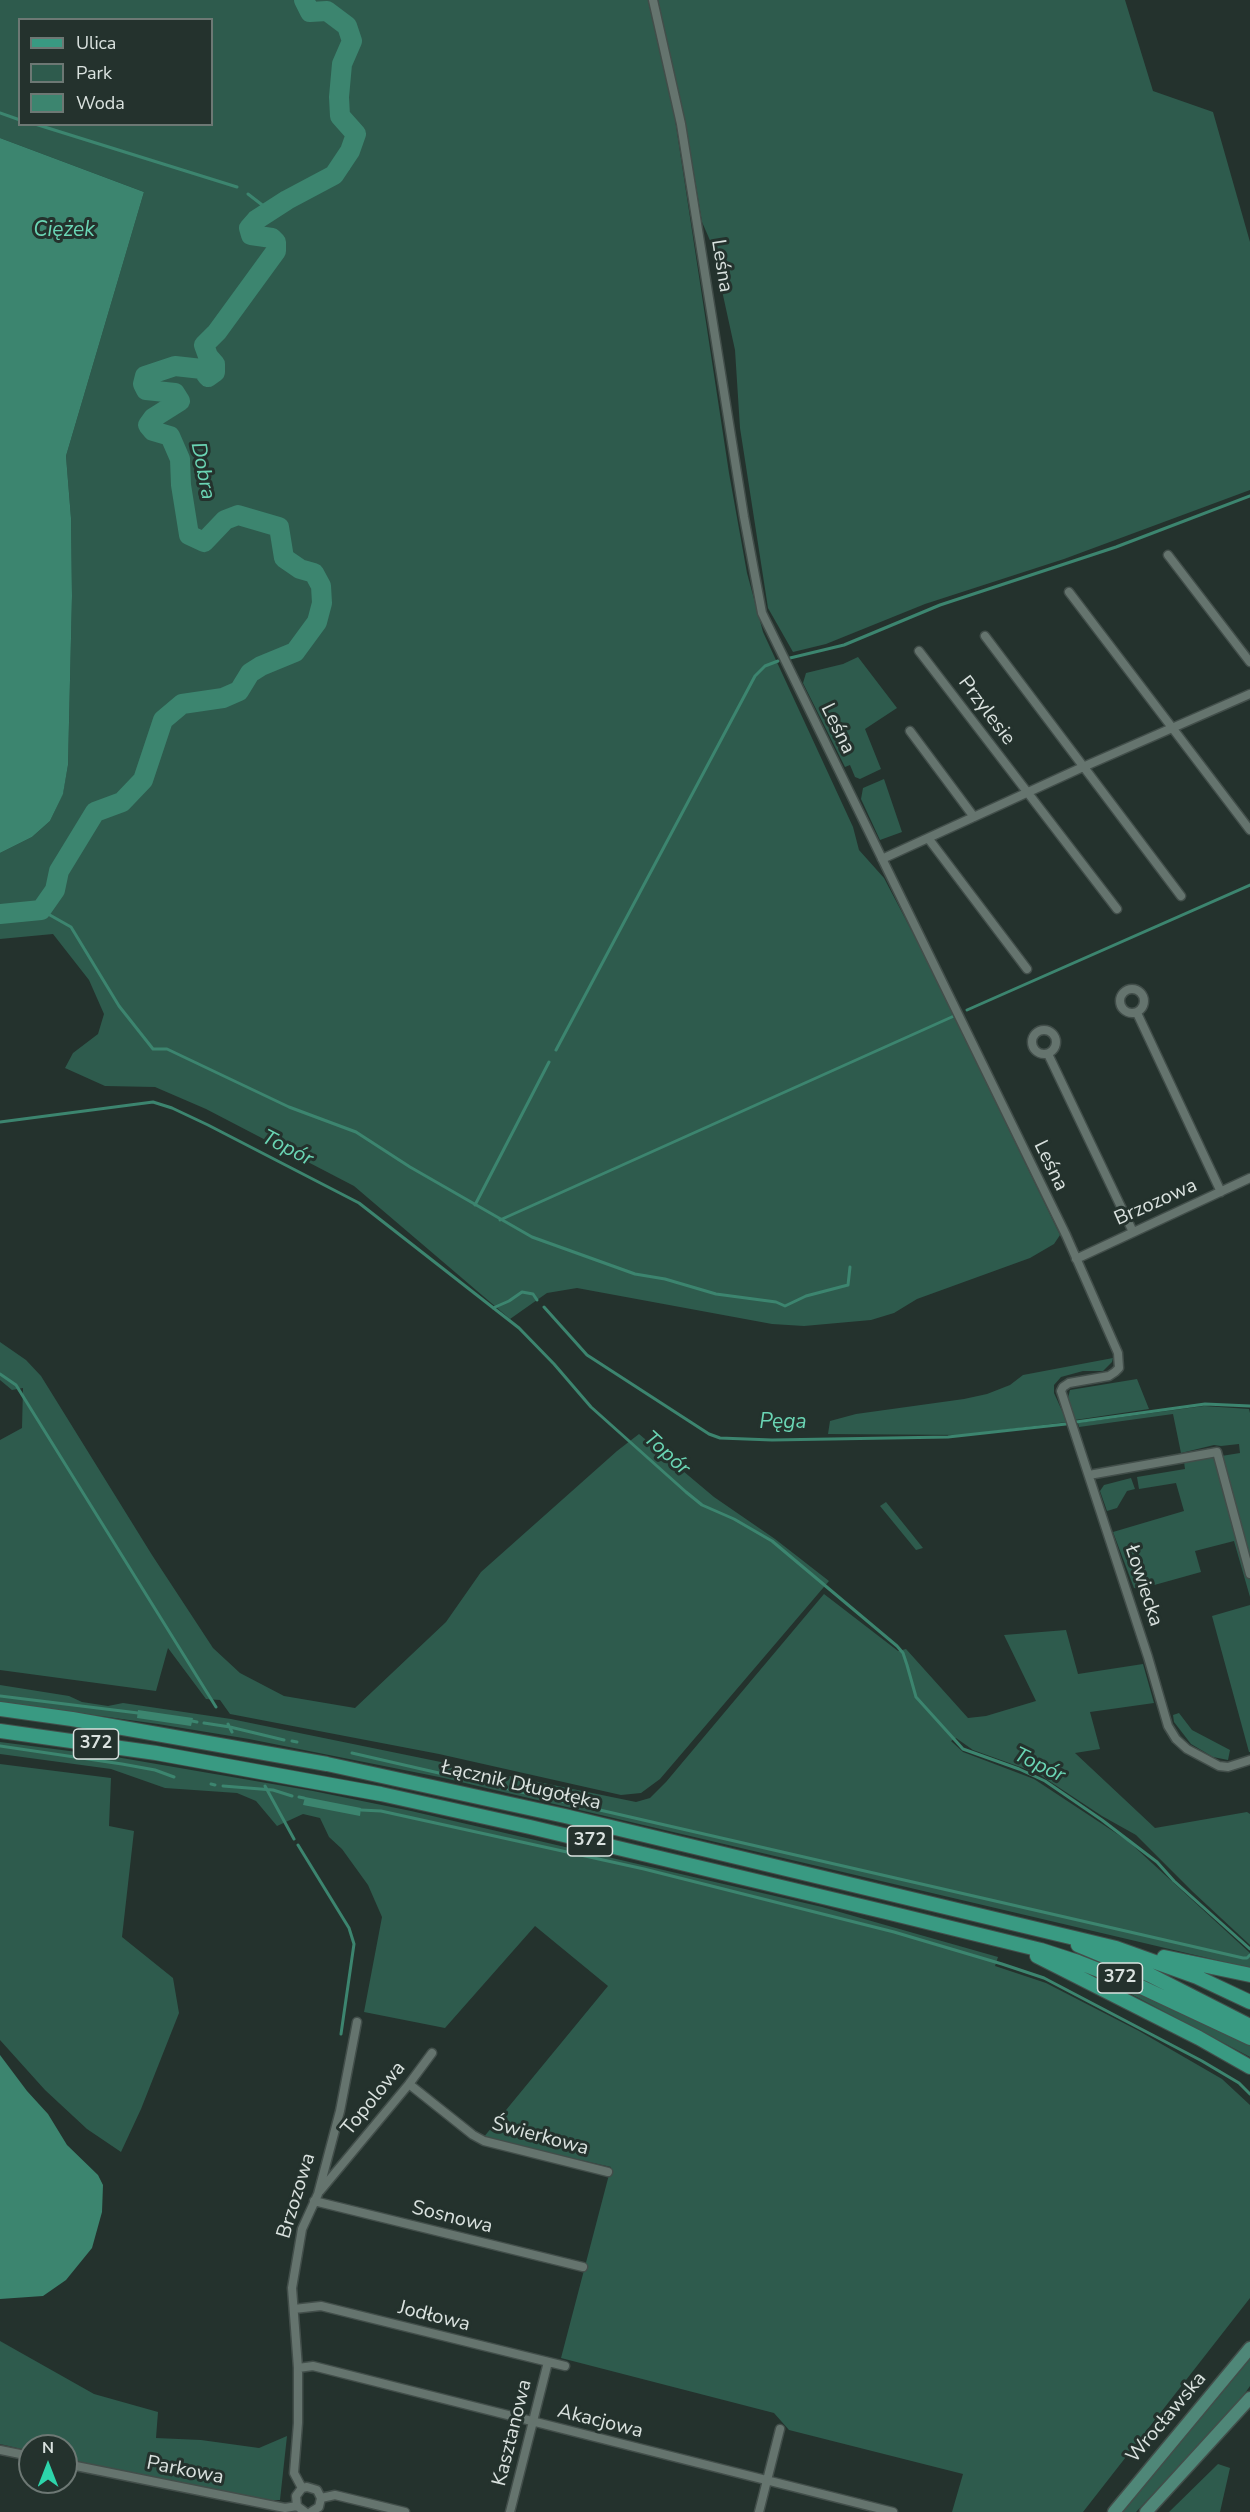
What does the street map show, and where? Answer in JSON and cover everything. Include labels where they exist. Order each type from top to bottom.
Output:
[{"type":"main road","name":"Łącznik Długołęka","points":[[0,1709],[99,1723],[420,1783],[1029,1927]]},
{"type":"main road","name":"Łącznik Długołęka","points":[[0,1731],[231,1766],[418,1802],[886,1911],[984,1937]]},
{"type":"main road","points":[[1029,1927],[1116,1948],[1250,1975]]},
{"type":"main road","name":"372","points":[[1029,1927],[1150,1975],[1250,2026]]},
{"type":"main road","points":[[984,1937],[1039,1957],[1077,1975],[1248,2067]]},
{"type":"main road","name":"372","points":[[984,1937],[1041,1950],[1090,1966],[1139,1986],[1250,2038]]},
{"type":"main road","points":[[1116,1948],[1197,1977],[1250,2002]]},
{"type":"main road","name":"Wrocławska","points":[[1114,2512],[1250,2348]]},
{"type":"main road","points":[[1146,2512],[1250,2398]]},
{"type":"street","name":"Leśna","points":[[653,0],[681,124],[744,517],[762,613],[1076,1258],[1118,1353],[1119,1364],[1115,1372],[1109,1376],[1074,1381],[1063,1387]]},
{"type":"street","points":[[1168,555],[1250,662]]},
{"type":"street","points":[[1069,592],[1250,830]]},
{"type":"street","points":[[985,636],[1181,896]]},
{"type":"street","name":"Przylesie","points":[[919,651],[1117,909]]},
{"type":"street","points":[[882,859],[1027,792],[1250,694]]},
{"type":"street","points":[[910,731],[974,817]]},
{"type":"street","points":[[928,838],[1027,969]]},
{"type":"street","points":[[1137,1013],[1221,1192]]},
{"type":"street","points":[[1048,1054],[1133,1232]]},
{"type":"street","name":"Brzozowa","points":[[1076,1258],[1250,1178]]},
{"type":"street","name":"Łowiecka","points":[[1063,1387],[1061,1395],[1089,1475],[1168,1726],[1176,1739],[1187,1749],[1219,1766],[1228,1767],[1250,1760]]},
{"type":"street","points":[[1089,1475],[1217,1452],[1250,1574]]},
{"type":"street","name":"Brzozowa","points":[[302,2488],[294,2474],[298,2423],[298,2368],[292,2288],[302,2229],[316,2197],[340,2111],[357,2022]]},
{"type":"street","name":"Topolowa","points":[[316,2197],[432,2053]]},
{"type":"street","name":"Świerkowa","points":[[409,2084],[473,2135],[484,2141],[608,2172]]},
{"type":"street","name":"Sosnowa","points":[[316,2197],[583,2267]]},
{"type":"street","name":"Jodłowa","points":[[294,2309],[321,2306],[565,2366]]},
{"type":"street","name":"Kasztanowa","points":[[510,2512],[548,2362]]},
{"type":"street","name":"Akacjowa","points":[[298,2368],[313,2366],[893,2512]]},
{"type":"street","points":[[759,2512],[780,2429]]},
{"type":"street","points":[[0,2450],[18,2454]]},
{"type":"street","name":"Parkowa","points":[[78,2466],[285,2508],[301,2509]]},
{"type":"street","points":[[301,2509],[296,2496],[302,2488],[312,2487],[320,2493],[318,2507]]},
{"type":"street","points":[[318,2507],[335,2495],[405,2512]]},
{"type":"green space","points":[[0,0],[648,0],[675,119],[729,473],[747,573],[763,632],[853,827],[859,850],[884,878],[929,964],[1060,1235],[1054,1244],[1030,1258],[917,1299],[894,1313],[871,1320],[804,1326],[772,1324],[577,1288],[547,1293],[510,1319],[354,1186],[206,1109],[155,1087],[105,1086],[65,1068],[73,1053],[98,1034],[104,1014],[89,980],[53,934],[0,939],[0,853],[32,837],[50,821],[63,793],[68,765],[72,596],[71,518],[66,456],[144,192],[0,138]]},
{"type":"green space","points":[[658,0],[1125,0],[1153,91],[1213,112],[1250,242],[1250,490],[1064,559],[925,604],[826,644],[793,652],[768,608],[740,428],[735,350],[712,245],[702,222],[692,162]]},
{"type":"green space","points":[[858,657],[897,708],[865,729],[881,769],[860,779],[855,777],[850,765],[845,767],[803,683],[806,673],[843,664]]},
{"type":"green space","points":[[884,779],[902,832],[880,840],[861,799],[863,788]]},
{"type":"green space","points":[[0,1342],[26,1360],[41,1376],[152,1555],[213,1648],[240,1673],[284,1696],[355,1708],[446,1622],[481,1572],[639,1434],[714,1497],[775,1539],[829,1581],[660,1779],[641,1793],[621,1795],[439,1754],[230,1714],[220,1700],[206,1699],[168,1648],[156,1691],[0,1670],[0,1440],[22,1428],[23,1388],[12,1390],[0,1380]]},
{"type":"green space","points":[[1113,1358],[1103,1371],[1083,1371],[1061,1377],[1054,1385],[1054,1393],[1067,1422],[963,1435],[828,1434],[830,1421],[856,1414],[987,1394],[1010,1385],[1023,1375]]},
{"type":"green space","points":[[1137,1379],[1149,1409],[1075,1420],[1068,1398],[1070,1390]]},
{"type":"green space","points":[[1204,1406],[1249,1409],[1250,1413],[1250,1597],[1234,1541],[1195,1551],[1201,1572],[1140,1589],[1134,1588],[1113,1532],[1184,1511],[1176,1483],[1139,1489],[1137,1477],[1185,1469],[1184,1462],[1240,1453],[1239,1444],[1214,1445],[1181,1453],[1173,1414],[1079,1427],[1078,1423]]},
{"type":"green space","points":[[1131,1478],[1135,1489],[1127,1491],[1117,1508],[1107,1511],[1100,1491],[1104,1485]]},
{"type":"green space","points":[[886,1502],[923,1548],[916,1550],[880,1506]]},
{"type":"green space","points":[[824,1594],[898,1651],[906,1649],[968,1718],[986,1716],[1036,1701],[1004,1635],[1066,1630],[1078,1674],[1143,1664],[1154,1703],[1090,1712],[1100,1749],[1075,1753],[1155,1828],[1247,1812],[1250,1814],[1250,1945],[1136,1835],[1102,1816],[1037,1773],[973,1750],[956,1738],[951,1741],[963,1752],[1034,1779],[1128,1841],[1250,1953],[1250,1968],[444,1778],[249,1739],[0,1702],[0,1685],[69,1696],[82,1702],[108,1706],[123,1703],[231,1719],[636,1802],[650,1798],[666,1782]]},
{"type":"green space","points":[[1250,1605],[1250,1752],[1249,1752],[1212,1616]]},
{"type":"green space","points":[[1179,1713],[1192,1730],[1230,1750],[1228,1760],[1213,1757],[1191,1744],[1174,1722],[1173,1715]]},
{"type":"green space","points":[[0,1742],[116,1757],[313,1791],[411,1811],[822,1907],[998,1957],[995,1966],[1046,1983],[1139,2031],[1222,2079],[1250,2105],[1250,2298],[1083,2512],[952,2512],[963,2474],[789,2430],[774,2413],[561,2358],[611,2167],[483,2138],[608,1986],[535,1926],[445,2028],[364,2012],[382,1917],[368,1885],[342,1849],[329,1837],[320,1818],[303,1814],[277,1826],[256,1801],[237,1793],[165,1788],[111,1769],[0,1754]]},
{"type":"green space","points":[[0,1764],[111,1778],[109,1826],[134,1831],[122,1937],[173,1978],[179,2013],[141,2109],[121,2152],[87,2129],[45,2090],[0,2040]]},
{"type":"green space","points":[[1096,1972],[1250,2042],[1250,2057],[1095,1975]]},
{"type":"green space","points":[[0,2341],[94,2394],[158,2412],[156,2438],[201,2440],[259,2448],[287,2436],[280,2500],[261,2500],[78,2462],[78,2434],[18,2434],[18,2448],[0,2444]]},
{"type":"green space","points":[[1250,2359],[1250,2386],[1236,2406],[1136,2512],[1122,2512]]},
{"type":"green space","points":[[1218,2464],[1230,2468],[1220,2512],[1169,2512]]},
{"type":"water","name":"Ciężek","points":[[0,138],[144,192],[66,456],[71,518],[72,596],[68,765],[63,794],[50,821],[32,837],[0,853]]},
{"type":"water","points":[[138,1710],[193,1718],[191,1726],[137,1718]]},
{"type":"water","points":[[305,1797],[361,1808],[360,1816],[303,1805]]},
{"type":"water","points":[[0,2055],[48,2114],[67,2145],[98,2175],[103,2185],[102,2212],[92,2248],[66,2280],[43,2296],[0,2299]]},
{"type":"waterway","name":"Dobra","points":[[0,914],[41,910],[55,890],[59,871],[95,812],[122,802],[143,780],[163,720],[182,704],[223,698],[239,691],[250,673],[295,652],[317,622],[322,603],[321,586],[314,573],[300,569],[284,558],[279,527],[238,515],[225,520],[204,542],[189,535],[181,485],[180,459],[170,436],[153,431],[148,425],[153,418],[180,401],[175,393],[146,390],[143,384],[145,376],[175,366],[202,369],[208,377],[215,372],[215,364],[208,356],[204,345],[217,332],[276,251],[276,242],[272,238],[251,235],[249,228],[256,220],[287,200],[334,175],[350,151],[356,134],[340,116],[339,97],[342,64],[352,41],[347,26],[327,11],[310,12],[304,0]]},
{"type":"waterway","points":[[0,113],[18,119]]},
{"type":"waterway","points":[[41,126],[237,187]]},
{"type":"waterway","points":[[342,164],[348,169]]},
{"type":"waterway","points":[[248,194],[270,211]]},
{"type":"waterway","points":[[790,658],[844,645],[940,605],[1116,547],[1250,496]]},
{"type":"waterway","points":[[556,1050],[755,676],[765,666],[778,661]]},
{"type":"waterway","points":[[967,1010],[1250,885]]},
{"type":"waterway","points":[[41,910],[71,927],[119,1006],[153,1049],[167,1049],[289,1107],[356,1132],[410,1167],[532,1237],[635,1274],[665,1279],[716,1294],[776,1302],[785,1306],[806,1296],[848,1285],[850,1267]]},
{"type":"waterway","points":[[500,1220],[954,1016]]},
{"type":"waterway","points":[[475,1205],[549,1062]]},
{"type":"waterway","name":"Topór","points":[[0,1122],[153,1102],[208,1125],[359,1203],[519,1328],[591,1407],[686,1492],[702,1505],[734,1519],[772,1541],[897,1646],[903,1653],[916,1697],[963,1749],[1045,1781],[1102,1820],[1157,1862],[1174,1881],[1250,1949]]},
{"type":"waterway","name":"Pęga","points":[[493,1308],[522,1292],[533,1294],[537,1300]]},
{"type":"waterway","name":"Pęga","points":[[544,1307],[587,1355],[709,1434],[720,1438],[772,1440],[948,1437],[1066,1424]]},
{"type":"waterway","points":[[0,1374],[16,1385],[216,1707]]},
{"type":"waterway","name":"Pęga","points":[[1076,1422],[1205,1404],[1250,1406]]},
{"type":"waterway","points":[[0,1696],[138,1713]]},
{"type":"waterway","points":[[192,1721],[197,1722]]},
{"type":"waterway","points":[[204,1723],[230,1727]]},
{"type":"waterway","points":[[228,1724],[232,1732]]},
{"type":"waterway","points":[[230,1727],[284,1740]]},
{"type":"waterway","points":[[292,1741],[297,1742]]},
{"type":"waterway","points":[[0,1746],[122,1764],[155,1770],[174,1777]]},
{"type":"waterway","points":[[352,1753],[1243,1958],[1250,1955]]},
{"type":"waterway","points":[[211,1784],[215,1785]]},
{"type":"waterway","points":[[223,1786],[273,1790],[292,1796]]},
{"type":"waterway","points":[[265,1786],[294,1839]]},
{"type":"waterway","points":[[299,1797],[304,1798]]},
{"type":"waterway","points":[[361,1810],[381,1811],[644,1869],[894,1932],[1002,1964],[1044,1978],[1202,2061],[1239,2083],[1250,2094]]},
{"type":"waterway","points":[[298,1845],[349,1928],[354,1944],[341,2034]]}]
